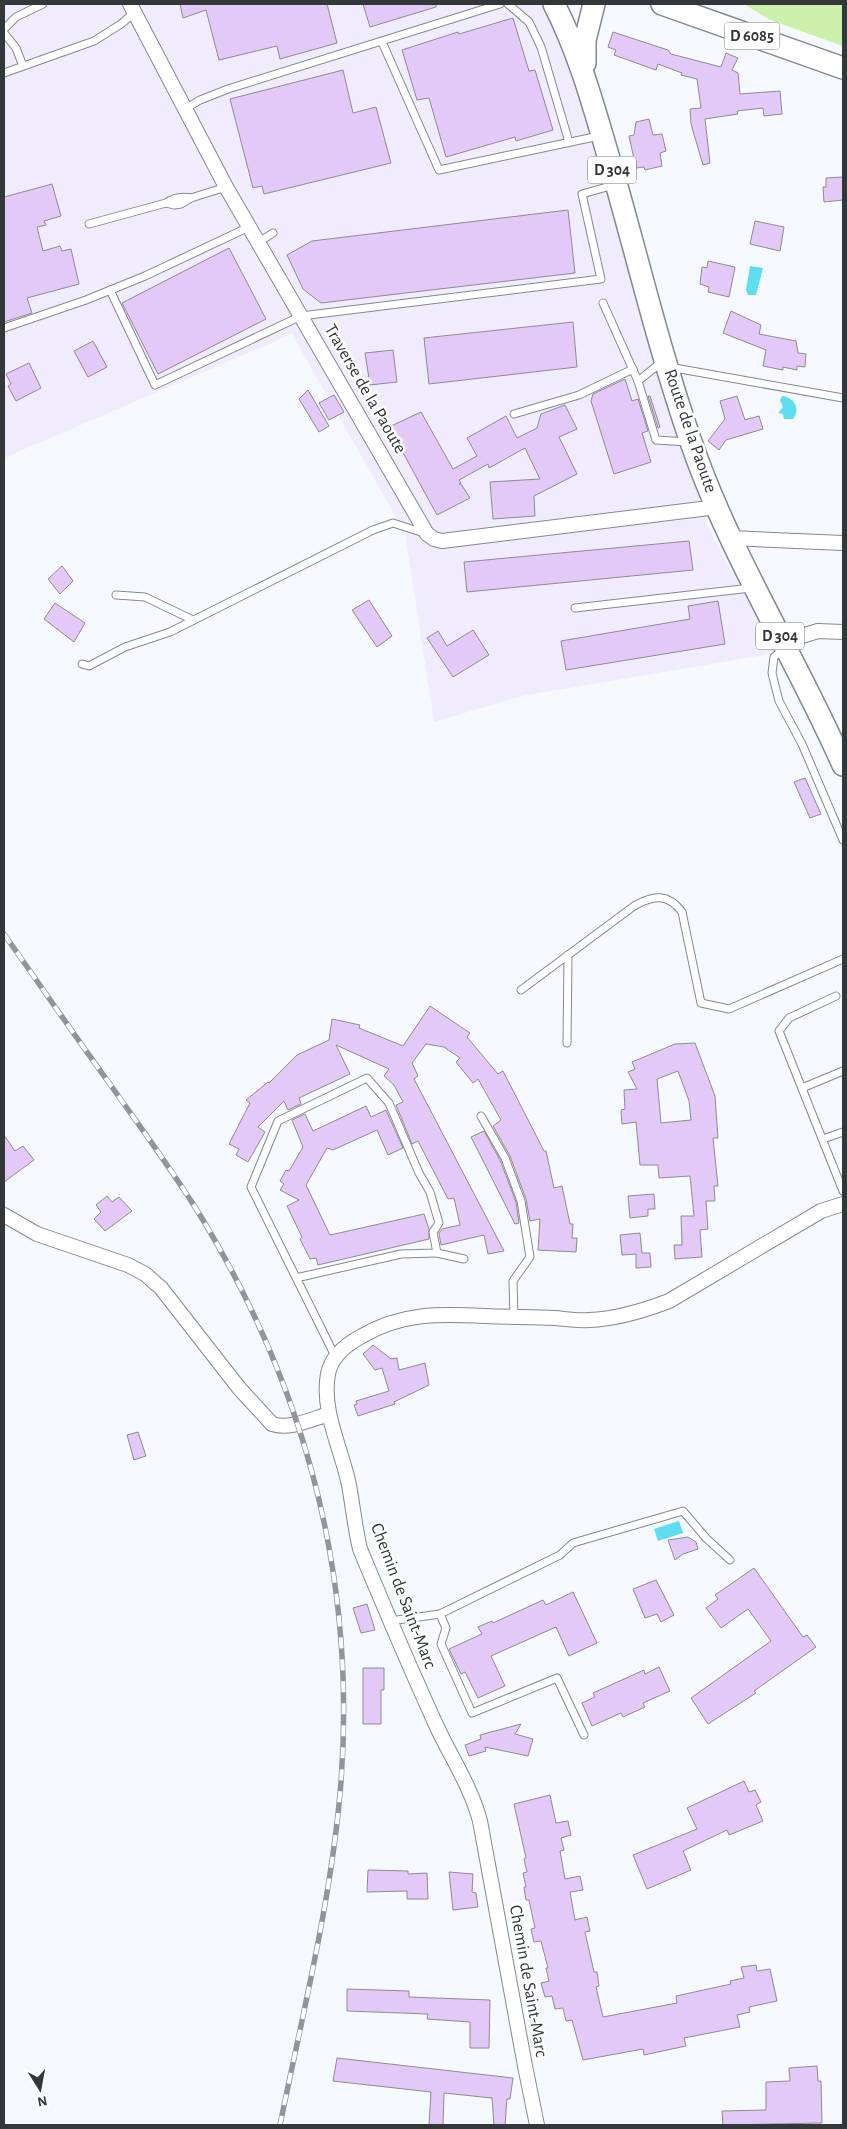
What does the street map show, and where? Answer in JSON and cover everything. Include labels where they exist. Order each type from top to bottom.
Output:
[{"type":"main road","name":"Route de la Paoute","points":[[554,4],[567,29],[586,78],[691,442],[731,538],[825,724],[843,765]]},
{"type":"main road","points":[[564,4],[580,6],[592,4]]},
{"type":"main road","name":"Route de la Paoute","points":[[586,78],[585,40],[592,4]]},
{"type":"main road","name":"D 6085","points":[[662,4],[843,68]]},
{"type":"main road","name":"D 6085","points":[[699,4],[843,54]]},
{"type":"street","name":"Traverse de la Paoute","points":[[132,8],[226,187],[427,534]]},
{"type":"street","points":[[427,534],[434,539],[442,541],[717,507]]},
{"type":"street","points":[[731,538],[843,543]]},
{"type":"street","points":[[784,645],[818,631],[843,632]]},
{"type":"street","points":[[336,1356],[351,1342],[374,1329],[394,1321],[418,1316],[442,1314],[587,1320],[615,1318],[643,1311],[669,1301],[813,1216],[843,1204]]},
{"type":"street","points":[[4,1215],[37,1234],[128,1265],[145,1274],[161,1288],[239,1388],[272,1424],[278,1427],[286,1426],[329,1414]]},
{"type":"street","name":"Chemin de Saint-Marc","points":[[336,1356],[328,1373],[326,1391],[329,1414],[348,1485],[354,1527],[360,1549],[390,1621],[442,1737],[474,1799],[480,1820],[537,2125]]},
{"type":"lane","points":[[4,28],[16,18],[43,4]]},
{"type":"lane","points":[[186,109],[200,100],[228,89],[500,4]]},
{"type":"lane","points":[[508,4],[529,22],[541,47],[569,142]]},
{"type":"lane","points":[[4,72],[94,41],[132,8]]},
{"type":"lane","points":[[4,33],[16,48],[23,66]]},
{"type":"lane","points":[[382,42],[439,170],[602,135]]},
{"type":"lane","points":[[110,290],[155,384],[301,316],[600,279],[582,194],[616,185]]},
{"type":"lane","points":[[89,224],[166,203],[180,204],[191,198],[226,187]]},
{"type":"lane","points":[[4,328],[110,290],[250,227]]},
{"type":"lane","points":[[259,242],[273,233]]},
{"type":"lane","points":[[603,303],[638,381],[656,440],[691,442]]},
{"type":"lane","points":[[638,381],[667,363],[843,398]]},
{"type":"lane","points":[[514,414],[579,394],[633,369]]},
{"type":"lane","points":[[82,664],[89,666],[125,647],[170,632],[373,530],[393,523],[427,534]]},
{"type":"lane","points":[[575,608],[755,587]]},
{"type":"lane","points":[[116,595],[145,596],[193,620]]},
{"type":"lane","points":[[784,645],[774,657],[772,673],[780,701],[802,744],[843,840]]},
{"type":"lane","points":[[521,990],[634,906],[648,898],[664,898],[676,903],[682,912],[701,1003],[729,1010],[843,960]]},
{"type":"lane","points":[[567,1043],[568,955]]},
{"type":"lane","points":[[836,996],[788,1018],[779,1031],[843,1191]]},
{"type":"lane","points":[[802,1088],[843,1071]]},
{"type":"lane","points":[[336,1356],[251,1187],[278,1121],[367,1078],[389,1103],[419,1173],[430,1192],[439,1223],[433,1232],[437,1253]]},
{"type":"lane","points":[[481,1116],[508,1166],[520,1201],[530,1257],[513,1281],[514,1317]]},
{"type":"lane","points":[[823,1139],[843,1132]]},
{"type":"lane","points":[[296,1278],[401,1254],[437,1253],[464,1259]]},
{"type":"lane","points":[[390,1621],[440,1614],[560,1555],[573,1543],[683,1511],[706,1538],[730,1560]]},
{"type":"lane","points":[[440,1614],[446,1628],[441,1644],[472,1713],[557,1678],[584,1735]]},
{"type":"shaded area","points":[[4,4],[546,4],[572,65],[707,525],[776,653],[522,696],[434,722],[405,533],[292,334],[4,458]]},
{"type":"green space","points":[[744,4],[843,4],[843,46],[770,20]]},
{"type":"water","points":[[750,266],[763,268],[756,295],[748,295],[746,290]]},
{"type":"water","points":[[782,396],[790,399],[795,404],[796,411],[793,419],[784,419],[783,414],[778,413],[783,407],[780,400]]},
{"type":"water","points":[[679,1521],[683,1533],[658,1541],[654,1529]]},
{"type":"building","points":[[180,4],[327,4],[337,43],[280,59],[277,46],[219,60],[206,10],[183,18]]},
{"type":"building","points":[[363,4],[436,4],[436,7],[370,27]]},
{"type":"building","points":[[513,18],[529,71],[535,70],[553,130],[516,141],[515,137],[446,157],[429,98],[417,100],[402,50],[458,32],[459,34]]},
{"type":"building","points":[[613,32],[668,50],[671,54],[721,67],[726,53],[738,58],[732,70],[738,73],[740,94],[780,91],[782,114],[764,116],[763,108],[737,111],[738,114],[705,119],[710,163],[703,165],[691,124],[690,109],[701,108],[697,79],[681,75],[682,73],[658,64],[656,70],[614,55],[616,50],[608,47]]},
{"type":"building","points":[[343,70],[353,113],[376,107],[391,163],[264,194],[262,186],[253,188],[230,99]]},
{"type":"building","points":[[649,119],[653,135],[662,134],[666,151],[660,153],[662,166],[645,170],[644,167],[636,168],[629,136],[634,135],[636,122]]},
{"type":"building","points":[[843,177],[843,200],[824,202],[823,187],[826,187],[826,178]]},
{"type":"building","points":[[52,184],[61,216],[44,221],[46,225],[37,227],[43,251],[60,246],[62,251],[71,249],[79,284],[27,298],[32,313],[4,322],[4,197]]},
{"type":"building","points":[[568,210],[575,273],[321,303],[303,289],[287,255],[312,241]]},
{"type":"building","points":[[755,221],[784,227],[780,251],[750,244]]},
{"type":"building","points":[[229,248],[266,319],[158,374],[122,303]]},
{"type":"building","points":[[708,261],[735,267],[729,297],[708,292],[709,287],[700,284],[702,267],[707,268]]},
{"type":"building","points":[[731,311],[761,325],[759,334],[796,341],[798,353],[806,354],[805,367],[797,366],[797,370],[783,367],[783,370],[763,366],[766,350],[723,333]]},
{"type":"building","points":[[573,322],[577,367],[429,384],[424,338]]},
{"type":"building","points":[[93,341],[107,367],[88,377],[74,351]]},
{"type":"building","points":[[393,350],[397,382],[370,385],[365,353]]},
{"type":"building","points":[[29,363],[41,388],[16,401],[8,386],[11,384],[6,374]]},
{"type":"building","points":[[625,379],[632,401],[638,399],[648,431],[642,433],[651,462],[614,474],[591,401],[593,394]]},
{"type":"building","points":[[308,390],[329,426],[319,432],[299,399]]},
{"type":"building","points":[[334,395],[344,412],[329,420],[319,403]]},
{"type":"building","points":[[648,396],[650,396],[660,427],[658,428]]},
{"type":"building","points":[[737,396],[745,420],[759,416],[763,429],[726,440],[719,450],[708,441],[725,419],[720,401]]},
{"type":"building","points":[[565,405],[577,429],[559,437],[577,474],[534,496],[535,516],[493,519],[490,482],[540,479],[525,448],[489,468],[488,464],[459,480],[461,483],[459,484],[461,484],[470,498],[437,515],[389,427],[421,412],[453,469],[477,456],[467,438],[506,416],[517,438],[537,428],[541,414]]},
{"type":"building","points":[[689,541],[693,570],[467,592],[464,562]]},
{"type":"building","points":[[62,566],[73,581],[60,594],[48,579]]},
{"type":"building","points":[[369,600],[392,636],[377,647],[352,610]]},
{"type":"building","points":[[718,601],[725,644],[566,670],[561,641],[690,619],[688,606]]},
{"type":"building","points":[[55,603],[85,623],[74,642],[44,619]]},
{"type":"building","points":[[473,630],[489,655],[453,677],[427,638],[438,631],[447,646]]},
{"type":"building","points":[[805,778],[821,814],[810,818],[794,782]]},
{"type":"building","points":[[430,1006],[470,1033],[467,1037],[498,1074],[503,1071],[544,1151],[546,1151],[554,1188],[562,1186],[570,1224],[573,1224],[572,1238],[577,1238],[576,1252],[538,1250],[540,1219],[530,1221],[526,1199],[510,1156],[493,1126],[501,1120],[478,1079],[473,1083],[456,1062],[460,1058],[444,1047],[426,1044],[412,1063],[418,1076],[414,1079],[504,1251],[488,1254],[484,1235],[441,1245],[439,1233],[442,1229],[460,1225],[454,1198],[448,1199],[418,1141],[412,1144],[396,1105],[403,1102],[394,1085],[384,1076],[389,1069],[336,1045],[350,1074],[299,1098],[301,1104],[288,1110],[284,1101],[258,1127],[265,1132],[248,1162],[236,1155],[239,1149],[229,1144],[250,1103],[246,1100],[269,1083],[297,1055],[329,1040],[332,1019],[360,1025],[359,1028],[403,1046]]},
{"type":"building","points":[[695,1043],[715,1096],[718,1138],[713,1138],[718,1186],[714,1186],[715,1201],[706,1201],[708,1229],[700,1230],[702,1257],[675,1259],[674,1245],[682,1245],[681,1216],[694,1216],[690,1176],[659,1178],[658,1165],[640,1165],[636,1122],[622,1124],[621,1110],[625,1109],[624,1090],[637,1089],[628,1072],[635,1069],[632,1062],[675,1044]],"holes":[[[678,1071],[689,1101],[691,1120],[661,1123],[657,1079]]]},
{"type":"building","points":[[366,1106],[371,1117],[386,1110],[403,1148],[388,1155],[377,1130],[333,1150],[327,1148],[306,1185],[330,1235],[424,1214],[429,1229],[429,1239],[318,1265],[316,1258],[310,1259],[287,1206],[299,1200],[280,1190],[284,1184],[280,1181],[286,1170],[289,1171],[303,1147],[292,1120],[305,1114],[313,1131]]},
{"type":"building","points":[[484,1131],[500,1160],[516,1202],[519,1223],[515,1224],[471,1137]]},
{"type":"building","points":[[4,1135],[15,1151],[23,1146],[34,1160],[4,1182]]},
{"type":"building","points":[[654,1194],[655,1209],[648,1209],[648,1216],[630,1218],[628,1196]]},
{"type":"building","points":[[107,1196],[112,1202],[119,1197],[132,1211],[105,1231],[94,1219],[101,1212],[96,1205]]},
{"type":"building","points":[[640,1233],[642,1253],[650,1253],[651,1267],[636,1268],[636,1254],[622,1255],[620,1235]]},
{"type":"building","points":[[373,1345],[391,1359],[397,1358],[399,1370],[425,1363],[429,1385],[394,1402],[395,1404],[358,1416],[354,1405],[357,1404],[356,1401],[389,1391],[382,1368],[375,1370],[363,1354]]},
{"type":"building","points":[[138,1432],[146,1456],[134,1460],[127,1435]]},
{"type":"building","points":[[688,1537],[696,1542],[698,1549],[683,1554],[675,1560],[668,1540]]},
{"type":"building","points":[[754,1568],[803,1637],[807,1635],[816,1647],[754,1691],[756,1693],[708,1724],[691,1698],[771,1641],[748,1609],[721,1628],[706,1608],[718,1599],[715,1595]]},
{"type":"building","points":[[656,1580],[674,1615],[661,1622],[657,1614],[645,1618],[633,1589]]},
{"type":"building","points":[[573,1592],[597,1643],[569,1656],[556,1627],[491,1656],[505,1686],[478,1698],[465,1672],[461,1674],[449,1649],[482,1634],[478,1627],[492,1621],[493,1623],[543,1600],[546,1605]]},
{"type":"building","points":[[367,1604],[375,1630],[361,1633],[353,1608]]},
{"type":"building","points":[[659,1667],[670,1691],[643,1703],[645,1707],[623,1717],[621,1713],[592,1726],[582,1703],[595,1697],[593,1693],[644,1670],[645,1674]]},
{"type":"building","points":[[363,1668],[384,1668],[384,1690],[381,1690],[381,1724],[363,1724]]},
{"type":"building","points":[[521,1724],[515,1734],[533,1739],[528,1756],[485,1747],[486,1751],[469,1756],[465,1745],[481,1739],[480,1735]]},
{"type":"building","points":[[744,1781],[749,1792],[755,1790],[761,1802],[756,1805],[763,1821],[729,1835],[727,1830],[683,1851],[691,1870],[647,1889],[633,1855],[697,1829],[687,1808]]},
{"type":"building","points":[[550,1795],[556,1823],[568,1821],[571,1835],[561,1838],[564,1850],[560,1851],[565,1879],[580,1876],[583,1890],[570,1892],[575,1920],[587,1917],[590,1931],[585,1932],[594,1972],[597,1972],[599,1986],[596,1987],[603,2017],[677,2003],[676,1996],[731,1984],[730,1981],[744,1978],[741,1967],[756,1965],[757,1971],[770,1969],[777,2001],[749,2007],[750,2012],[737,2015],[740,2027],[684,2038],[686,2046],[644,2055],[643,2049],[583,2060],[572,2020],[566,2021],[563,2008],[555,2009],[552,1996],[545,1997],[541,1983],[549,1981],[546,1968],[548,1968],[541,1941],[534,1942],[531,1929],[535,1928],[524,1887],[526,1887],[523,1873],[527,1872],[524,1859],[526,1858],[514,1804]]},
{"type":"building","points":[[368,1870],[408,1871],[408,1874],[427,1873],[428,1899],[407,1899],[407,1891],[367,1892]]},
{"type":"building","points":[[449,1872],[473,1874],[472,1892],[476,1893],[478,1907],[453,1910]]},
{"type":"building","points":[[347,1989],[409,1991],[409,1997],[490,2000],[489,2048],[470,2048],[470,2022],[427,2019],[428,2014],[347,2011]]},
{"type":"building","points":[[337,2058],[513,2078],[510,2099],[507,2099],[505,2125],[494,2125],[492,2098],[444,2093],[443,2125],[429,2125],[431,2092],[333,2081]]},
{"type":"building","points":[[817,2066],[818,2081],[821,2081],[822,2123],[723,2125],[722,2111],[766,2110],[766,2082],[790,2081],[789,2068]]},
{"type":"railway","points":[[4,934],[159,1153],[203,1220],[239,1286],[271,1352],[296,1421],[317,1490],[331,1561],[340,1633],[344,1707],[341,1782],[337,1825],[324,1911],[280,2125]]}]
